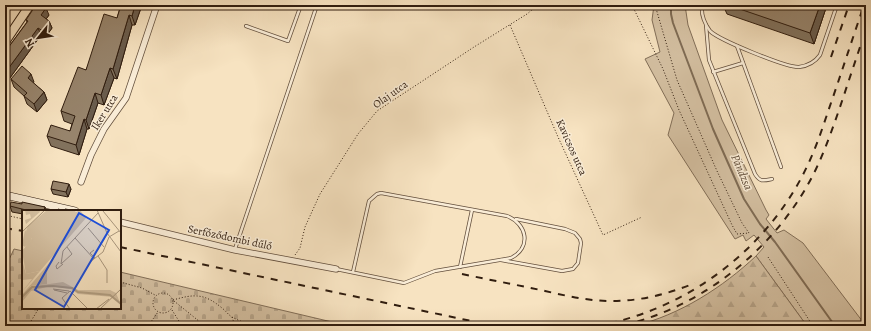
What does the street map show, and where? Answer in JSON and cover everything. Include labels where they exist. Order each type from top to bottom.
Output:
[{"type":"main road","points":[[5,42],[30,5]]},
{"type":"street","name":"Iker utca","points":[[81,182],[91,154],[104,129],[126,98],[157,5]]},
{"type":"street","points":[[5,195],[71,210]]},
{"type":"street","name":"Serfőződombi dűlő","points":[[121,222],[235,250],[336,269]]},
{"type":"lane","points":[[246,26],[288,41],[301,5]]},
{"type":"lane","points":[[235,250],[317,5]]},
{"type":"lane","points":[[702,5],[703,18],[706,24],[717,36],[736,45],[791,66],[799,67],[809,64],[817,59],[822,51],[837,5]]},
{"type":"lane","points":[[706,24],[709,60],[755,174],[758,180],[761,181],[772,179]]},
{"type":"lane","points":[[736,45],[781,167]]},
{"type":"lane","points":[[713,72],[743,63]]},
{"type":"lane","points":[[353,272],[369,201],[377,194],[381,193],[507,216],[514,219],[565,229],[575,233],[580,239],[581,243],[578,263],[573,269],[562,271],[498,260]]},
{"type":"lane","points":[[460,266],[472,210]]},
{"type":"lane","points":[[336,269],[404,283],[435,272],[460,266],[511,258],[516,255],[525,241],[521,226],[514,219]]},
{"type":"path","name":"Olaj utca","points":[[288,260],[297,253],[300,248],[305,227],[320,194],[358,134],[377,111],[538,5]]},
{"type":"path","points":[[632,5],[663,69],[679,110],[737,234],[750,233],[742,223],[726,191],[677,80],[655,5]]},
{"type":"path","name":"Kavicsos utca","points":[[510,24],[602,235],[642,217]]},
{"type":"path","points":[[5,215],[22,219]]},
{"type":"path","points":[[768,257],[814,326]]},
{"type":"path","points":[[121,282],[142,288],[156,296]]},
{"type":"path","points":[[158,312],[153,304],[156,296],[164,293],[170,295],[173,300],[205,326]]},
{"type":"path","points":[[173,300],[189,296],[198,296],[210,300],[232,317],[242,322],[263,326]]},
{"type":"path","points":[[173,300],[171,309],[182,326]]},
{"type":"path","points":[[28,326],[37,309]]},
{"type":"path","points":[[158,312],[167,312],[171,309]]},
{"type":"path","points":[[148,326],[158,312]]},
{"type":"path","points":[[232,317],[235,326]]},
{"type":"path","points":[[278,326],[295,324],[315,326]]},
{"type":"green space","points":[[654,5],[685,5],[688,25],[722,120],[769,215],[766,219],[777,233],[784,230],[803,243],[866,326],[807,326],[756,256],[764,247],[754,235],[746,241],[743,235],[735,239],[668,135],[674,113],[645,59],[660,52],[652,20]]},
{"type":"green space","points":[[14,249],[22,251],[22,309],[121,309],[121,272],[349,326],[5,326],[5,268]]},
{"type":"green space","points":[[756,256],[807,326],[634,326],[668,315],[700,298],[715,289]]},
{"type":"building","points":[[36,5],[42,5],[46,8],[41,15],[49,21],[43,31],[38,28],[5,73],[5,52],[28,21],[26,20]]},
{"type":"building","points":[[121,5],[135,5],[132,16],[129,15],[113,69],[110,68],[101,95],[95,93],[86,120],[84,119],[76,145],[47,136],[51,125],[70,131],[75,116],[61,111],[78,67],[86,70],[104,14],[117,18]]},
{"type":"building","points":[[728,5],[820,5],[810,33]]},
{"type":"building","points":[[22,66],[31,74],[28,78],[44,92],[34,104],[24,96],[27,93],[11,79]]},
{"type":"building","points":[[53,181],[69,184],[66,192],[51,189]]},
{"type":"building","points":[[11,202],[22,204],[22,202],[45,207],[44,210],[26,210],[10,206]]},
{"type":"waterway","name":"Pándzsa","points":[[671,5],[673,23],[713,129],[744,199],[760,224],[775,242],[835,326]]},
{"type":"railway","points":[[831,57],[849,5]]},
{"type":"railway","points":[[596,326],[630,318],[663,305],[695,289],[724,269],[750,246],[774,220],[794,191],[810,160],[864,5]]},
{"type":"railway","points":[[624,325],[654,316],[684,303],[711,287],[737,268],[761,246],[782,222],[801,196],[816,169],[828,140],[866,29]]},
{"type":"railway","points":[[5,228],[22,231]]},
{"type":"railway","points":[[121,247],[495,326]]},
{"type":"railway","points":[[462,274],[570,296],[603,301],[623,301],[665,294],[695,283]]}]
